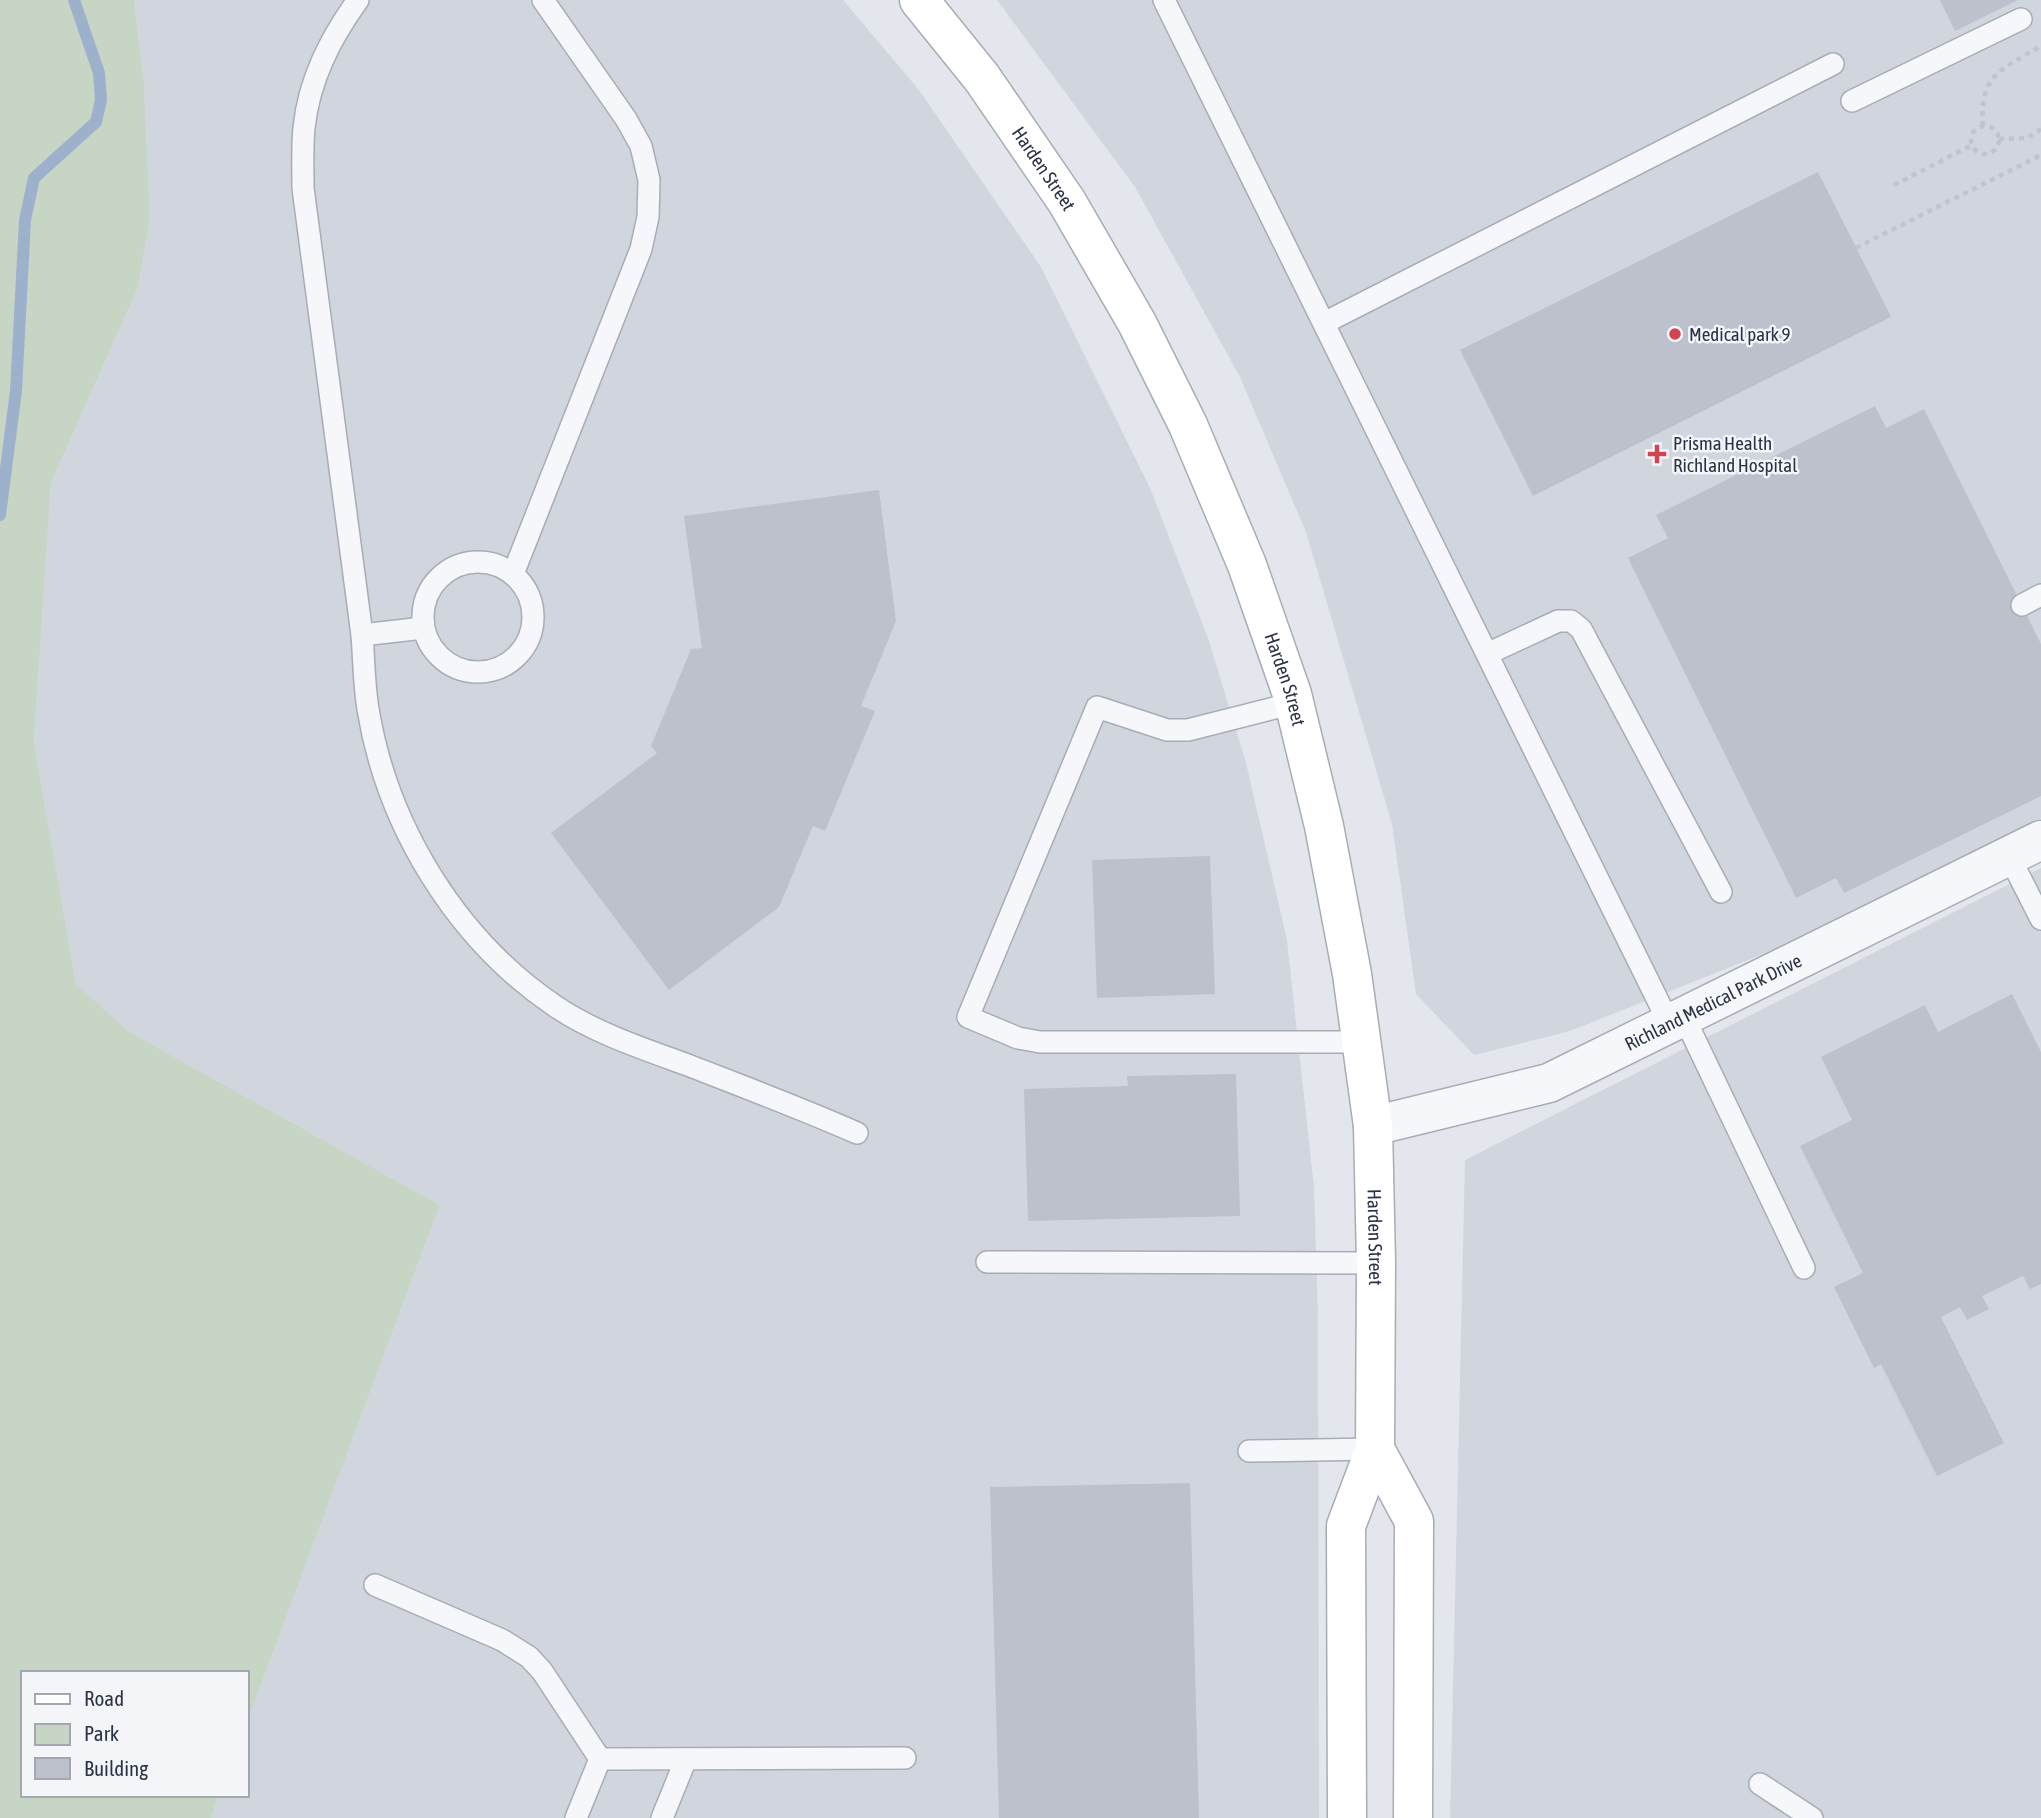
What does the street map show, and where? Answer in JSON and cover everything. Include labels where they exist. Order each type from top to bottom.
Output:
[{"type":"main road","name":"Harden Street","points":[[919,0],[982,78],[1068,202],[1138,323],[1188,425],[1247,565],[1294,703],[1324,826],[1352,974],[1373,1126],[1376,1263],[1375,1448],[1346,1526],[1347,1818]]},
{"type":"main road","name":"Harden Street","points":[[1375,1448],[1414,1521],[1413,1818]]},
{"type":"street","name":"Richland Medical Park Drive","points":[[1373,1126],[1549,1083],[2025,848]]},
{"type":"lane","points":[[358,0],[334,34],[316,74],[304,127],[303,188],[362,635],[368,709],[389,787],[407,832],[433,882],[491,952],[556,1006],[587,1024],[857,1133]]},
{"type":"lane","points":[[513,575],[641,249],[648,217],[649,180],[641,146],[626,119],[543,0]]},
{"type":"lane","points":[[1164,0],[1487,654],[1804,1268]]},
{"type":"lane","points":[[1852,101],[2021,19]]},
{"type":"lane","points":[[1324,323],[1833,64]]},
{"type":"lane","points":[[482,561],[499,565],[526,589],[532,607],[533,626],[526,644],[514,659],[497,669],[479,672],[452,665],[443,660],[431,646],[423,628],[422,611],[427,594],[436,580],[449,569],[465,562],[482,561]]},
{"type":"lane","points":[[2022,605],[2041,595]]},
{"type":"lane","points":[[1487,654],[1558,621],[1571,621],[1581,629],[1721,892]]},
{"type":"lane","points":[[362,635],[423,628]]},
{"type":"lane","points":[[1294,703],[1188,730],[1167,730],[1097,707],[968,1017],[1018,1038],[1040,1042],[1362,1042]]},
{"type":"lane","points":[[2025,848],[2041,919]]},
{"type":"lane","points":[[987,1262],[1376,1263]]},
{"type":"lane","points":[[1249,1451],[1375,1448]]},
{"type":"lane","points":[[375,1585],[502,1640],[529,1657],[542,1671],[600,1759]]},
{"type":"lane","points":[[600,1759],[905,1758]]},
{"type":"lane","points":[[576,1818],[600,1759]]},
{"type":"lane","points":[[662,1818],[686,1759]]},
{"type":"lane","points":[[1760,1784],[1812,1818]]},
{"type":"path","points":[[1983,126],[1982,101],[1992,78],[2000,70],[2041,46]]},
{"type":"path","points":[[1983,126],[1995,130],[1999,139],[1997,147],[1986,153],[1977,151],[1970,141],[1974,131],[1983,126]]},
{"type":"path","points":[[1999,139],[2027,138],[2041,129]]},
{"type":"path","points":[[1894,185],[1972,145]]},
{"type":"path","points":[[1856,248],[2041,155]]},
{"type":"shaded area","points":[[134,0],[843,0],[919,90],[1041,267],[1150,488],[1208,638],[1246,763],[1287,940],[1314,1188],[1318,1317],[1319,1818],[211,1818],[218,1797],[248,1797],[248,1719],[440,1205],[128,1031],[76,985],[34,742],[51,483],[138,288],[150,219],[144,82]]},
{"type":"shaded area","name":"Prisma Health Richland Hospital","points":[[997,0],[2041,0],[2041,818],[1773,950],[1570,1031],[1474,1055],[1416,994],[1392,824],[1306,532],[1240,377],[1135,187]]},
{"type":"shaded area","points":[[2041,868],[2041,1818],[1450,1818],[1465,1160]]},
{"type":"green space","points":[[0,0],[134,0],[144,82],[150,219],[138,288],[51,483],[34,742],[76,984],[128,1031],[440,1205],[248,1719],[248,1671],[21,1671],[21,1797],[218,1797],[211,1818],[0,1818]]},
{"type":"building","points":[[1940,0],[2018,0],[1955,31]]},
{"type":"building","name":"Medical park 9","points":[[1818,172],[1891,317],[1533,496],[1460,350]]},
{"type":"building","points":[[1875,406],[1886,428],[1924,409],[2041,644],[2041,796],[1844,893],[1836,878],[1796,898],[1628,558],[1668,538],[1656,515]]},
{"type":"building","points":[[879,490],[896,621],[861,706],[875,711],[825,831],[813,826],[779,907],[669,990],[551,833],[657,753],[651,746],[691,649],[702,648],[684,516]]},
{"type":"building","points":[[1210,856],[1215,994],[1097,998],[1092,860]]},
{"type":"building","points":[[2012,994],[2041,1052],[2041,1284],[2030,1289],[2023,1276],[1982,1296],[1989,1309],[1967,1320],[1960,1307],[1941,1317],[2004,1443],[1937,1476],[1881,1364],[1874,1368],[1834,1287],[1863,1273],[1800,1146],[1852,1120],[1821,1057],[1925,1005],[1938,1032]]},
{"type":"building","points":[[1236,1074],[1240,1216],[1028,1221],[1024,1089],[1128,1086],[1127,1076]]},
{"type":"building","points":[[1190,1483],[1199,1818],[999,1818],[990,1487]]},
{"type":"waterway","points":[[0,515],[16,391],[25,220],[34,178],[96,122],[101,100],[99,73],[74,0]]},
{"type":"place","name":"Medical park 9","points":[[1675,334]]},
{"type":"place","name":"Prisma Health Richland Hospital","points":[[1657,454]]}]
